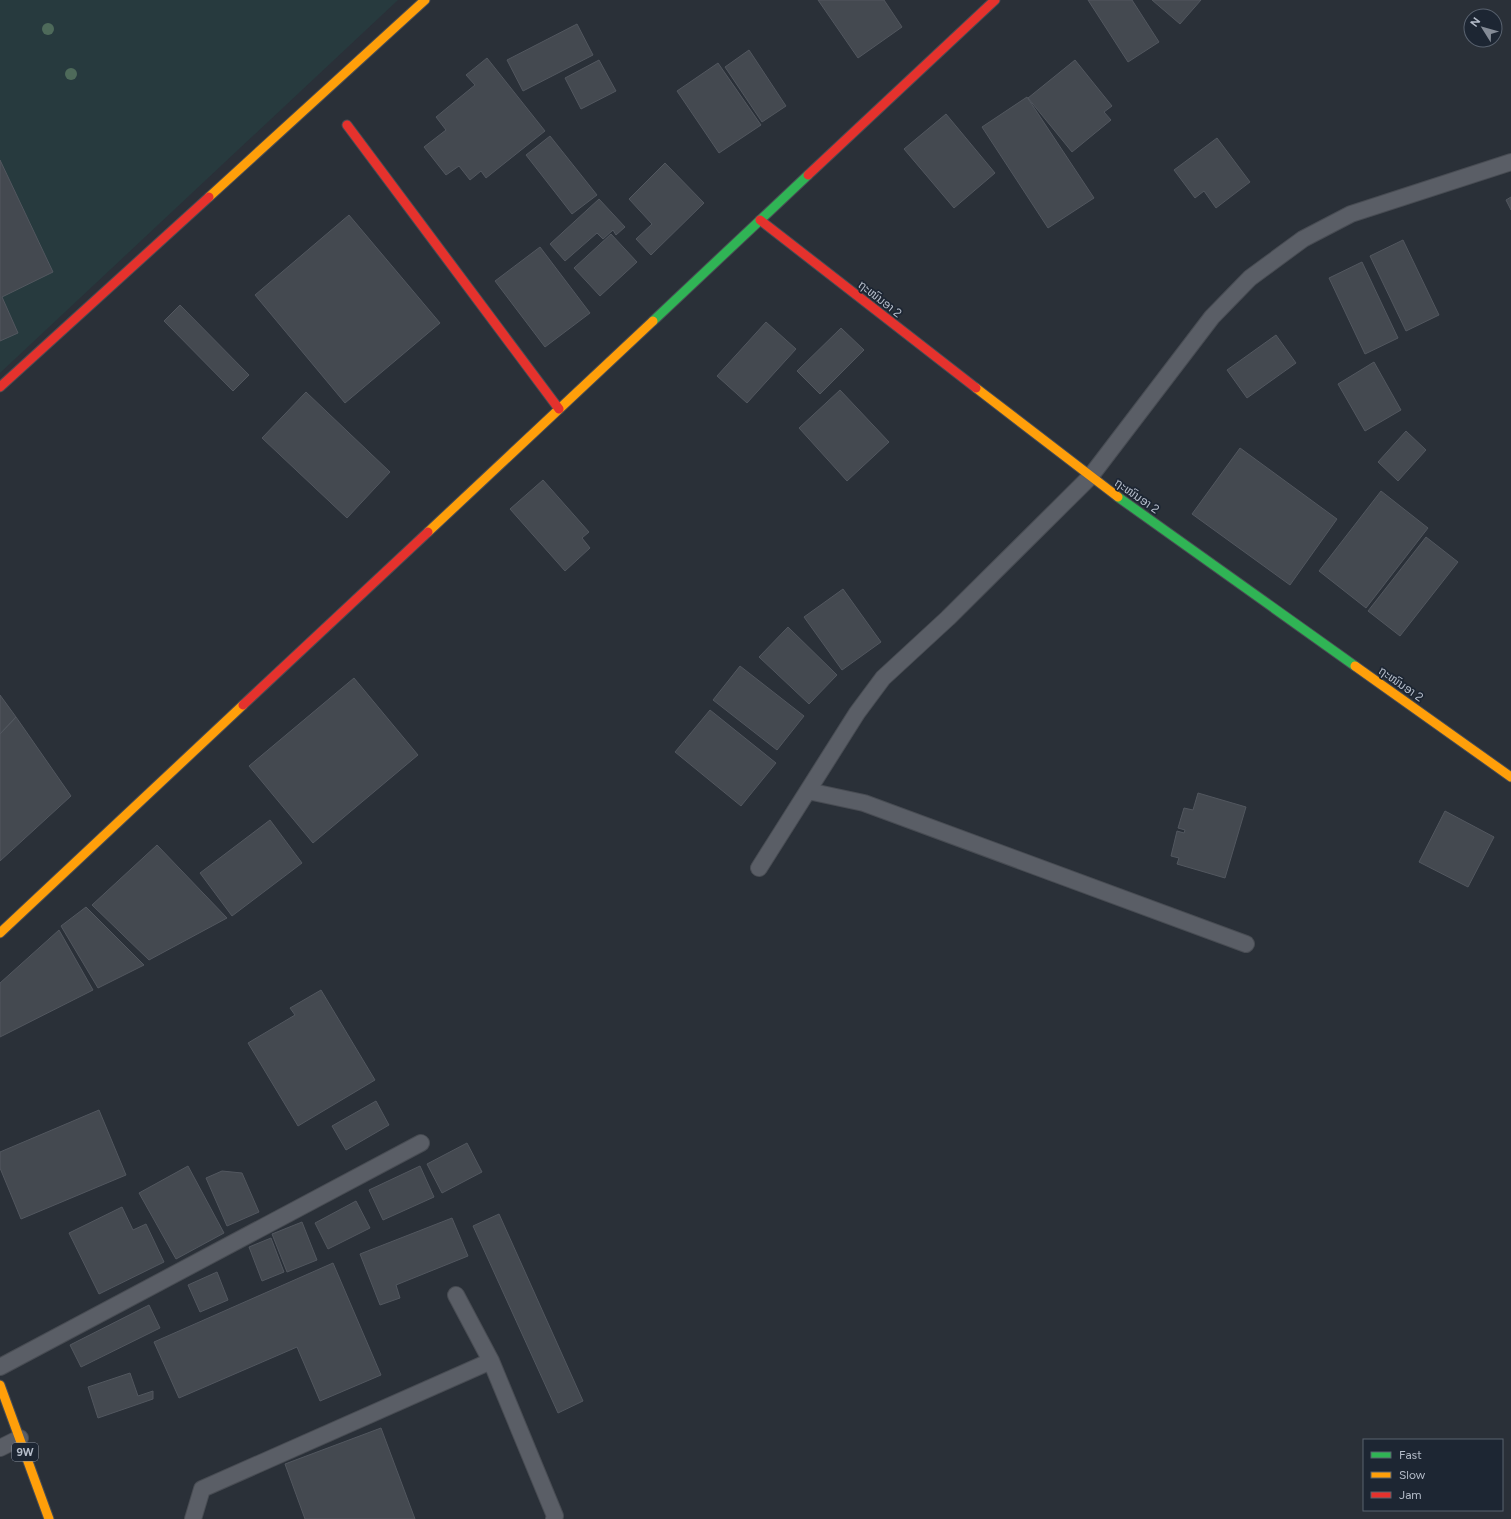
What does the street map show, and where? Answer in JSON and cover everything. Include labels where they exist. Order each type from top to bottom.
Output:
[{"type":"street","points":[[0,387],[425,0]]},
{"type":"street","points":[[0,933],[995,0]]},
{"type":"street","points":[[347,125],[558,409]]},
{"type":"street","name":"ຖະໜົນອາ 2","points":[[760,220],[1090,477],[1511,777]]},
{"type":"street","name":"9W","points":[[0,1384],[49,1519]]},
{"type":"lane","points":[[759,868],[857,713],[883,678],[948,618],[1090,477],[1212,317],[1250,278],[1303,240],[1351,214],[1511,162]]},
{"type":"lane","points":[[808,791],[864,803],[1246,944]]},
{"type":"lane","points":[[0,1368],[421,1143]]},
{"type":"lane","points":[[456,1295],[491,1361],[554,1519]]},
{"type":"lane","points":[[193,1519],[202,1489],[491,1361]]},
{"type":"lane","points":[[0,1448],[20,1438]]},
{"type":"green space","points":[[0,0],[398,0],[0,373]]},
{"type":"building","points":[[818,0],[884,0],[902,27],[858,58]]},
{"type":"building","points":[[1088,0],[1132,0],[1159,42],[1128,62]]},
{"type":"building","points":[[1152,0],[1201,0],[1180,24]]},
{"type":"building","points":[[577,24],[593,55],[523,91],[507,60]]},
{"type":"building","points":[[749,50],[786,106],[762,122],[725,67]]},
{"type":"building","points":[[487,58],[545,131],[486,178],[481,171],[470,180],[459,166],[446,175],[424,147],[446,130],[436,117],[475,85],[466,75]]},
{"type":"building","points":[[599,60],[616,91],[581,109],[565,78]]},
{"type":"building","points":[[1075,60],[1112,106],[1104,112],[1111,120],[1072,152],[1028,98]]},
{"type":"building","points":[[718,63],[761,125],[719,153],[677,91]]},
{"type":"building","points":[[1027,97],[1094,198],[1048,228],[982,127]]},
{"type":"building","points":[[946,114],[995,173],[954,208],[904,149]]},
{"type":"building","points":[[550,136],[597,195],[572,214],[526,155]]},
{"type":"building","points":[[1217,138],[1250,182],[1216,208],[1204,191],[1195,198],[1174,170]]},
{"type":"building","points":[[0,160],[53,272],[2,297],[18,333],[0,341]]},
{"type":"building","points":[[665,163],[704,203],[651,255],[636,239],[652,224],[629,199]]},
{"type":"building","points":[[1511,197],[1511,210],[1506,200]]},
{"type":"building","points":[[599,199],[625,227],[616,235],[613,230],[603,239],[597,233],[565,261],[550,244]]},
{"type":"building","points":[[349,215],[440,323],[345,403],[255,295]]},
{"type":"building","points":[[611,234],[637,262],[600,296],[574,268]]},
{"type":"building","points":[[1403,240],[1439,315],[1406,331],[1370,256]]},
{"type":"building","points":[[540,247],[590,313],[545,347],[495,281]]},
{"type":"building","points":[[1362,262],[1398,338],[1365,354],[1329,278]]},
{"type":"building","points":[[180,305],[249,375],[233,391],[164,321]]},
{"type":"building","points":[[766,322],[796,349],[747,403],[717,376]]},
{"type":"building","points":[[841,328],[864,350],[820,394],[797,371]]},
{"type":"building","points":[[1276,335],[1296,363],[1247,398],[1227,370]]},
{"type":"building","points":[[1374,362],[1401,410],[1365,431],[1338,384]]},
{"type":"building","points":[[840,390],[889,442],[847,481],[799,428]]},
{"type":"building","points":[[306,392],[390,472],[347,518],[262,438]]},
{"type":"building","points":[[1406,431],[1426,450],[1398,481],[1378,462]]},
{"type":"building","points":[[1240,448],[1337,519],[1290,585],[1192,514]]},
{"type":"building","points":[[543,480],[589,532],[582,538],[590,548],[565,571],[510,509]]},
{"type":"building","points":[[1381,491],[1428,528],[1366,608],[1319,571]]},
{"type":"building","points":[[1426,537],[1458,562],[1400,636],[1368,611]]},
{"type":"building","points":[[843,589],[881,642],[842,670],[804,617]]},
{"type":"building","points":[[788,627],[837,675],[809,704],[759,657]]},
{"type":"building","points":[[740,666],[804,716],[777,750],[713,700]]},
{"type":"building","points":[[354,678],[418,755],[313,843],[249,766]]},
{"type":"building","points":[[0,695],[16,717],[0,734]]},
{"type":"building","points":[[710,710],[776,763],[741,806],[675,752]]},
{"type":"building","points":[[16,717],[71,796],[0,861],[0,734]]},
{"type":"building","points":[[1198,793],[1246,807],[1225,878],[1177,864],[1179,858],[1171,856],[1177,831],[1184,833],[1185,830],[1178,828],[1184,808],[1193,810]]},
{"type":"building","points":[[1445,811],[1494,837],[1468,887],[1419,862]]},
{"type":"building","points":[[270,820],[302,863],[232,916],[200,873]]},
{"type":"building","points":[[157,845],[227,918],[149,960],[92,905]]},
{"type":"building","points":[[86,907],[144,965],[98,988],[61,926]]},
{"type":"building","points":[[59,930],[93,990],[0,1037],[0,983]]},
{"type":"building","points":[[321,990],[375,1080],[298,1126],[248,1043],[295,1015],[290,1008]]},
{"type":"building","points":[[376,1101],[389,1125],[346,1150],[332,1126]]},
{"type":"building","points":[[99,1110],[126,1175],[21,1219],[0,1168],[0,1152]]},
{"type":"building","points":[[467,1143],[482,1172],[442,1193],[427,1164]]},
{"type":"building","points":[[188,1166],[224,1233],[176,1259],[139,1193]]},
{"type":"building","points":[[420,1166],[434,1197],[383,1220],[369,1190]]},
{"type":"building","points":[[222,1171],[242,1173],[259,1212],[227,1226],[206,1178]]},
{"type":"building","points":[[356,1201],[370,1228],[328,1249],[315,1223]]},
{"type":"building","points":[[122,1207],[133,1230],[146,1224],[164,1262],[99,1294],[69,1233]]},
{"type":"building","points":[[499,1214],[583,1401],[558,1413],[473,1226]]},
{"type":"building","points":[[452,1218],[468,1256],[396,1285],[400,1298],[380,1305],[360,1254]]},
{"type":"building","points":[[302,1222],[317,1260],[287,1272],[272,1234]]},
{"type":"building","points":[[271,1238],[284,1272],[262,1281],[249,1247]]},
{"type":"building","points":[[333,1263],[381,1375],[320,1401],[297,1347],[179,1398],[154,1342]]},
{"type":"building","points":[[217,1272],[228,1300],[200,1312],[188,1285]]},
{"type":"building","points":[[149,1305],[160,1328],[81,1367],[70,1345]]},
{"type":"building","points":[[130,1373],[138,1396],[153,1391],[153,1399],[98,1418],[88,1387]]},
{"type":"building","points":[[381,1428],[415,1519],[305,1519],[285,1464]]},
{"type":"traffic: fast","points":[[653,321],[808,175]]},
{"type":"traffic: fast","points":[[1118,497],[1355,666]]},
{"type":"traffic: slow","points":[[209,197],[425,0]]},
{"type":"traffic: slow","points":[[428,532],[653,321]]},
{"type":"traffic: slow","points":[[976,388],[1118,497]]},
{"type":"traffic: slow","points":[[1355,666],[1511,777]]},
{"type":"traffic: slow","points":[[0,933],[243,705]]},
{"type":"traffic: slow","points":[[0,1385],[49,1519]]},
{"type":"traffic: jam","points":[[808,175],[995,0]]},
{"type":"traffic: jam","points":[[347,125],[559,409]]},
{"type":"traffic: jam","points":[[0,387],[209,197]]},
{"type":"traffic: jam","points":[[760,220],[976,388]]},
{"type":"traffic: jam","points":[[243,705],[428,532]]}]
